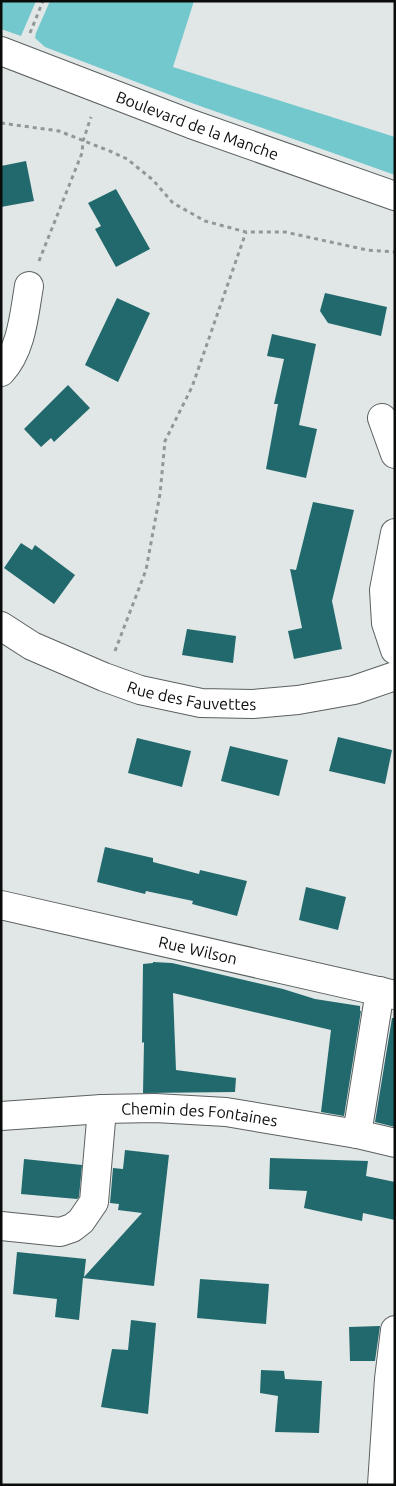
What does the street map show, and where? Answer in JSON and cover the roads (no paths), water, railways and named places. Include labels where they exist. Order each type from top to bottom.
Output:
[{"type":"street","name":"Boulevard de la Manche","points":[[1,51],[191,124],[395,196]]},
{"type":"street","points":[[1,372],[17,348],[29,286]]},
{"type":"street","points":[[382,418],[395,454]]},
{"type":"street","points":[[395,533],[384,590],[386,623],[395,650]]},
{"type":"street","name":"Rue des Fauvettes","points":[[1,626],[32,646],[104,677],[140,690],[201,703],[253,704],[298,700],[354,690],[395,676]]},
{"type":"street","name":"Rue Wilson","points":[[1,905],[387,993]]},
{"type":"street","points":[[357,1134],[387,993]]},
{"type":"street","points":[[1,1226],[60,1232],[72,1228],[81,1221],[94,1202],[102,1108]]},
{"type":"street","name":"Chemin des Fontaines","points":[[1,1116],[102,1108],[156,1108],[226,1112],[357,1134],[395,1143]]},
{"type":"street","points":[[382,1485],[389,1379],[395,1330]]}]
